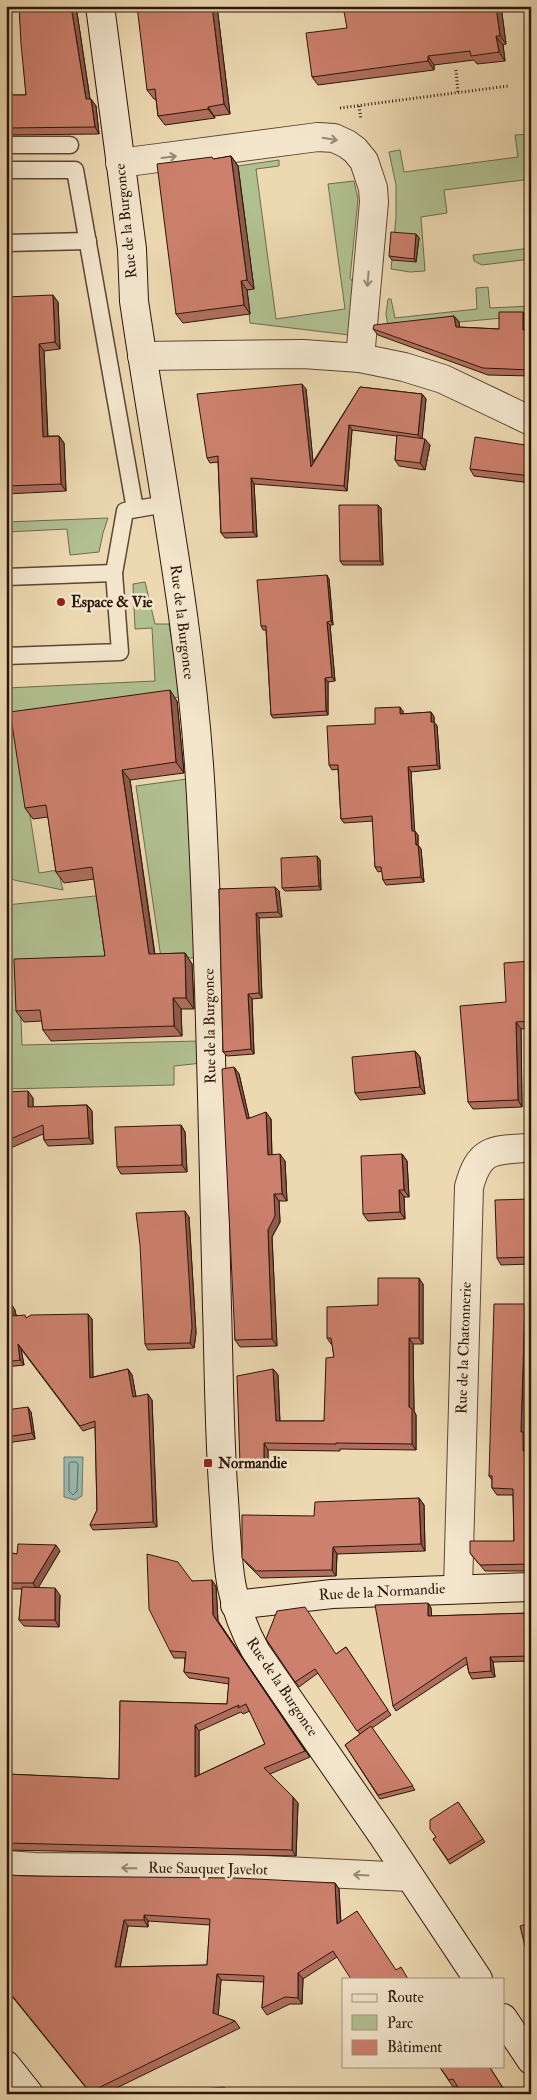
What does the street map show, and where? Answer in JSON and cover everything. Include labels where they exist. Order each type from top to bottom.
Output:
[{"type":"street","name":"Rue de la Burgonce","points":[[100,6],[132,249],[134,301],[183,615],[196,733],[208,962],[221,1472],[229,1577],[235,1604],[244,1630],[256,1652],[477,1978]]},
{"type":"street","points":[[120,163],[318,137],[334,138],[355,150],[364,161],[370,175],[374,202],[360,358]]},
{"type":"street","points":[[142,356],[303,354],[360,358],[404,367],[443,379],[531,421]]},
{"type":"street","name":"Rue de la Chatonnerie","points":[[458,1588],[469,1187],[474,1170],[483,1158],[498,1150],[526,1148]]},
{"type":"street","name":"Rue de la Normandie","points":[[235,1604],[332,1594],[458,1588],[531,1587]]},
{"type":"street","name":"Rue Sauquet Javelot","points":[[6,1865],[34,1867],[242,1869],[410,1877]]},
{"type":"street","points":[[504,2019],[530,2057]]},
{"type":"street","points":[[6,2066],[29,2094]]},
{"type":"lane","points":[[6,146],[70,145]]},
{"type":"lane","points":[[6,170],[75,170],[134,509]]},
{"type":"lane","points":[[6,243],[88,241]]},
{"type":"lane","points":[[6,656],[120,652],[114,573],[125,511],[166,504]]},
{"type":"lane","points":[[6,578],[114,573]]},
{"type":"path","points":[[456,70],[458,92]]},
{"type":"path","points":[[359,106],[362,127]]},
{"type":"green space","points":[[531,134],[531,179],[444,190],[447,213],[421,217],[425,271],[410,272],[391,269],[396,217],[396,185],[389,152],[400,150],[404,172],[518,157],[515,135]]},
{"type":"green space","points":[[279,160],[279,166],[256,169],[276,319],[345,309],[328,184],[354,181],[358,199],[350,278],[353,282],[349,335],[250,323],[247,290],[253,289],[238,166]]},
{"type":"green space","points":[[531,248],[531,259],[482,265],[474,261],[473,255]]},
{"type":"green space","points":[[488,287],[490,308],[531,306],[531,318],[503,318],[392,328],[388,326],[386,314],[388,299],[391,299],[395,318],[477,309],[476,288]]},
{"type":"green space","points":[[108,518],[99,552],[70,555],[67,529],[6,532],[6,522]]},
{"type":"green space","points":[[145,582],[155,624],[169,624],[181,697],[15,720],[39,873],[58,870],[63,890],[14,880],[6,876],[6,688],[155,681],[152,628],[135,629],[133,584]]},
{"type":"green space","points":[[187,779],[197,958],[161,958],[136,786]]},
{"type":"green space","points":[[98,897],[108,964],[19,965],[22,1045],[201,1041],[202,1063],[174,1066],[174,1085],[6,1089],[6,905]]},
{"type":"water","points":[[64,1457],[83,1457],[82,1496],[75,1500],[64,1497]]},
{"type":"building","points":[[19,6],[71,6],[86,99],[91,99],[95,127],[6,128],[6,95],[26,95]]},
{"type":"building","points":[[137,6],[212,6],[224,104],[208,107],[208,109],[158,116],[155,89],[147,90]]},
{"type":"building","points":[[343,6],[496,6],[500,36],[496,36],[499,52],[471,56],[470,51],[428,56],[428,61],[312,77],[306,33],[347,28]]},
{"type":"building","points":[[231,156],[247,280],[241,281],[244,305],[176,314],[157,164]]},
{"type":"building","points":[[391,232],[416,234],[414,259],[389,256]]},
{"type":"building","points":[[53,295],[55,342],[39,344],[43,437],[59,436],[61,484],[6,486],[6,439],[11,439],[8,346],[6,346],[6,297]]},
{"type":"building","points":[[499,312],[523,312],[523,330],[531,330],[531,370],[483,368],[373,329],[374,325],[454,316],[456,327],[499,329]]},
{"type":"building","points":[[302,384],[311,467],[360,387],[422,394],[418,435],[349,425],[344,486],[251,478],[253,532],[221,533],[218,456],[207,458],[197,394]]},
{"type":"building","points":[[397,435],[425,439],[420,463],[395,460]]},
{"type":"building","points":[[475,437],[531,446],[531,476],[470,469]]},
{"type":"building","points":[[339,505],[378,505],[380,561],[340,561]]},
{"type":"building","points":[[327,575],[331,621],[327,622],[332,677],[325,678],[326,711],[271,715],[266,626],[261,626],[257,580]]},
{"type":"building","points":[[170,690],[176,762],[122,770],[149,954],[185,953],[186,998],[173,998],[174,1026],[43,1030],[40,1010],[16,1011],[14,959],[105,956],[92,867],[56,872],[46,805],[25,808],[10,712]]},
{"type":"building","points":[[400,707],[400,714],[431,712],[431,722],[434,722],[437,765],[408,767],[412,831],[415,831],[416,845],[418,845],[421,877],[383,880],[381,867],[375,867],[372,816],[341,819],[338,765],[329,765],[327,726],[375,724],[375,708]]},
{"type":"building","points":[[317,856],[319,886],[282,888],[281,858]]},
{"type":"building","points":[[275,887],[278,912],[256,913],[259,993],[248,994],[251,1049],[223,1052],[219,889]]},
{"type":"building","points":[[531,961],[531,1021],[516,1022],[518,1100],[468,1102],[460,1006],[506,1002],[504,963]]},
{"type":"building","points":[[415,1051],[420,1087],[355,1093],[352,1057]]},
{"type":"building","points":[[234,1067],[247,1119],[266,1112],[268,1155],[280,1154],[282,1194],[274,1194],[275,1216],[268,1230],[272,1339],[235,1340],[222,1069]]},
{"type":"building","points":[[28,1091],[28,1107],[87,1105],[89,1138],[44,1140],[43,1125],[6,1141],[6,1092]]},
{"type":"building","points":[[181,1125],[182,1165],[117,1167],[115,1127]]},
{"type":"building","points":[[402,1154],[404,1190],[399,1190],[400,1212],[363,1214],[361,1156]]},
{"type":"building","points":[[531,1199],[531,1257],[497,1258],[495,1200]]},
{"type":"building","points":[[185,1211],[192,1327],[190,1343],[145,1344],[140,1245],[136,1213]]},
{"type":"building","points":[[378,1278],[419,1278],[419,1338],[409,1338],[409,1407],[412,1409],[412,1444],[264,1443],[264,1463],[240,1464],[237,1376],[273,1369],[276,1421],[324,1421],[326,1358],[334,1357],[331,1338],[327,1338],[327,1307],[378,1305]]},
{"type":"building","points":[[494,1304],[525,1304],[521,1432],[523,1432],[523,1451],[531,1451],[531,1564],[480,1565],[470,1553],[470,1541],[514,1541],[513,1489],[492,1488],[492,1476],[489,1476]]},
{"type":"building","points":[[12,1305],[13,1316],[25,1315],[26,1318],[31,1315],[88,1314],[90,1378],[128,1369],[133,1397],[148,1394],[153,1522],[90,1525],[97,1510],[95,1421],[80,1426],[18,1344],[20,1360],[6,1362],[6,1309]]},
{"type":"building","points":[[28,1407],[32,1433],[6,1437],[6,1410]]},
{"type":"building","points":[[419,1498],[421,1544],[333,1547],[332,1570],[256,1571],[242,1558],[242,1515],[314,1516],[315,1502]]},
{"type":"building","points":[[18,1544],[56,1545],[33,1583],[6,1583],[6,1552],[17,1554]]},
{"type":"building","points":[[147,1554],[178,1562],[192,1581],[212,1580],[213,1615],[305,1751],[264,1768],[293,1797],[292,1850],[6,1843],[6,1774],[119,1779],[120,1701],[227,1704],[229,1678],[184,1672],[186,1652],[170,1651],[149,1609]],"holes":[[[246,1704],[265,1744],[195,1777],[195,1725],[239,1705],[238,1708]]]},
{"type":"building","points":[[22,1587],[55,1588],[55,1620],[19,1620]]},
{"type":"building","points":[[428,1603],[428,1616],[531,1613],[531,1656],[490,1657],[491,1671],[469,1673],[466,1657],[393,1706],[375,1605]]},
{"type":"building","points":[[305,1607],[336,1654],[346,1647],[388,1710],[357,1731],[315,1669],[295,1682],[266,1639],[277,1611]]},
{"type":"building","points":[[371,1726],[413,1786],[378,1795],[345,1745]]},
{"type":"building","points":[[458,1802],[483,1839],[448,1860],[433,1839],[436,1837],[430,1829],[430,1820]]},
{"type":"building","points":[[6,1875],[236,1878],[335,1883],[337,1924],[357,1911],[396,1970],[401,1967],[407,1978],[350,1978],[333,1951],[298,1973],[298,1998],[285,1997],[262,2008],[264,1976],[217,1974],[213,2013],[235,2021],[90,2092],[6,1988]],"holes":[[[144,1915],[210,1919],[207,1965],[115,1967],[124,1920],[144,1920]]]},
{"type":"building","points":[[531,1923],[531,1971],[520,1926]]},
{"type":"building","points":[[440,2068],[490,2068],[504,2090],[499,2094],[462,2094],[453,2079],[449,2080]]},
{"type":"building","points":[[224,2087],[225,2094],[156,2094]]},
{"type":"place","name":"Espace & Vie","points":[[61,602]]},
{"type":"place","name":"Normandie","points":[[208,1463]]}]
